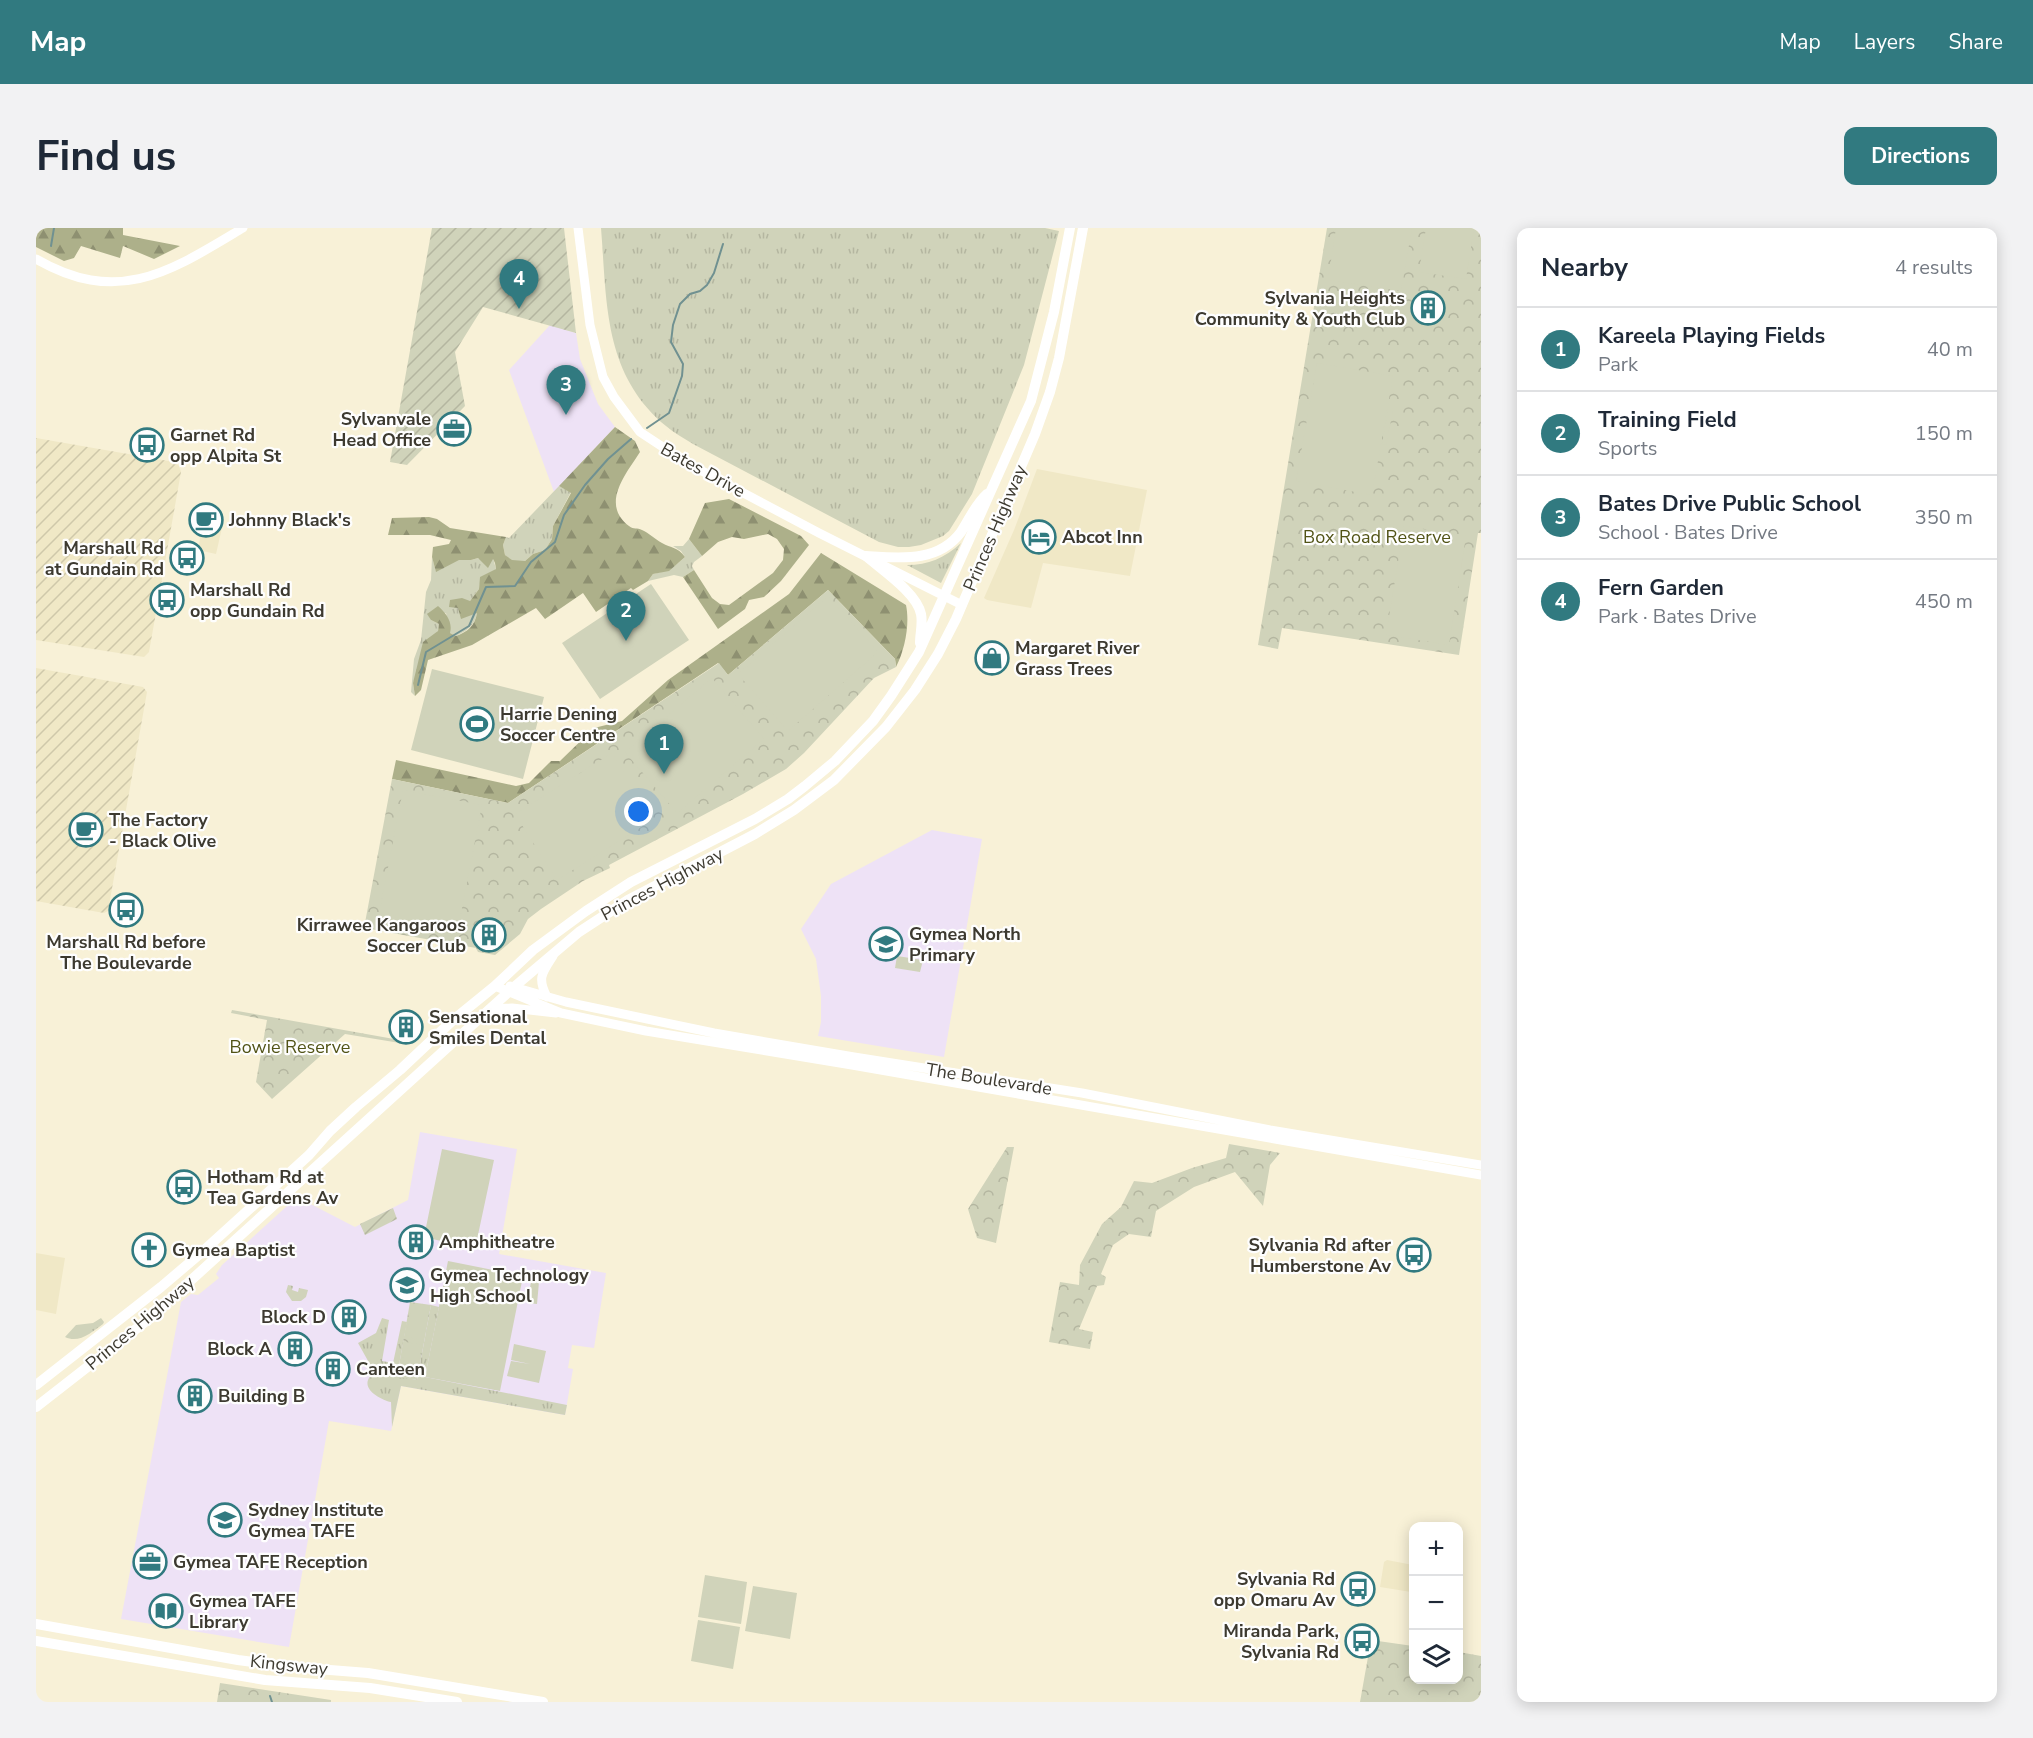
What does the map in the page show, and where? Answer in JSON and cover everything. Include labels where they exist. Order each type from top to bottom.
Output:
[{"type":"main road","points":[[36,259],[53,268],[86,279],[118,283],[138,280],[175,267],[243,228]]},
{"type":"main road","name":"Bates Drive","points":[[578,228],[589,318],[601,369],[614,397],[640,432],[687,463],[819,533],[962,604]]},
{"type":"main road","name":"Princes Highway","points":[[36,1385],[154,1293],[201,1253],[309,1155],[356,1107],[533,950],[631,882],[755,819],[805,786],[873,721],[919,652],[1030,401],[1054,312],[1070,228]]},
{"type":"main road","name":"Princes Highway","points":[[36,1407],[145,1322],[556,951],[595,920],[650,888],[774,823],[834,780],[886,727],[915,690],[938,654],[1026,455],[1050,392],[1068,313],[1083,228]]},
{"type":"main road","points":[[866,556],[909,558],[936,552],[959,534],[977,503],[990,492]]},
{"type":"main road","points":[[866,556],[907,591],[917,603],[922,619],[919,652]]},
{"type":"main road","points":[[547,997],[541,978],[556,951]]},
{"type":"main road","name":"The Boulevarde","points":[[497,984],[561,1013],[723,1044],[1481,1175]]},
{"type":"main road","name":"The Boulevarde","points":[[512,990],[714,1033],[854,1058],[1082,1093],[1258,1128],[1481,1165]]},
{"type":"main road","name":"The Boulevarde","points":[[490,1009],[501,1007],[550,1014],[561,1013]]},
{"type":"main road","name":"Kingsway","points":[[36,1624],[238,1660],[368,1673],[543,1702]]},
{"type":"main road","name":"Kingsway","points":[[36,1641],[265,1680],[370,1688],[457,1702]]},
{"type":"shaded area","points":[[550,325],[576,333],[580,359],[598,404],[615,427],[554,492],[509,370]]},
{"type":"shaded area","points":[[36,438],[174,462],[179,466],[181,472],[149,652],[144,657],[36,640]]},
{"type":"shaded area","points":[[1037,469],[1147,490],[1130,576],[1043,563],[1031,608],[984,598],[1014,530]]},
{"type":"shaded area","points":[[204,516],[224,519],[216,554],[198,550]]},
{"type":"shaded area","points":[[36,668],[143,687],[147,692],[108,911],[104,913],[36,901]]},
{"type":"shaded area","name":"Gymea North Primary","points":[[932,830],[982,839],[944,1057],[818,1036],[821,1022],[821,996],[816,959],[801,929],[831,884]]},
{"type":"shaded area","name":"Gymea Technology High School","points":[[420,1132],[517,1149],[499,1254],[606,1273],[594,1348],[572,1345],[568,1368],[573,1369],[565,1415],[401,1386],[391,1431],[329,1421],[289,1647],[121,1619],[181,1302],[191,1294],[198,1295],[219,1278],[216,1274],[222,1265],[297,1197],[355,1227],[408,1200]]},
{"type":"shaded area","points":[[36,1253],[65,1258],[56,1314],[36,1310]]},
{"type":"shaded area","points":[[1387,1560],[1409,1564],[1409,1592],[1380,1587],[1384,1562]]},
{"type":"green space","points":[[36,228],[123,228],[123,235],[180,246],[154,259],[123,246],[120,258],[81,246],[74,258],[64,261],[36,247]]},
{"type":"green space","points":[[432,228],[564,228],[576,333],[483,307],[455,352],[465,406],[407,465],[390,462]]},
{"type":"green space","points":[[601,228],[1045,228],[1059,231],[1024,365],[972,494],[949,531],[921,545],[909,547],[898,547],[879,542],[693,444],[666,426],[645,406],[630,384],[619,360],[608,309]]},
{"type":"green space","name":"Box Road Reserve","points":[[1327,228],[1481,228],[1481,533],[1478,533],[1459,655],[1282,628],[1278,649],[1258,645]]},
{"type":"green space","points":[[1336,228],[1412,228],[1401,291],[1328,280]]},
{"type":"green space","points":[[1426,228],[1474,228],[1466,279],[1419,272]]},
{"type":"green space","points":[[1323,297],[1353,301],[1351,315],[1321,310]]},
{"type":"green space","points":[[1317,363],[1393,376],[1372,495],[1296,481]]},
{"type":"green space","points":[[1388,411],[1393,411],[1386,445],[1382,444]]},
{"type":"green space","points":[[615,427],[635,441],[640,452],[618,489],[616,499],[621,517],[631,527],[645,531],[662,543],[677,549],[685,557],[669,571],[653,574],[648,581],[633,590],[631,588],[596,612],[583,593],[545,619],[536,608],[472,645],[428,660],[421,690],[415,696],[413,683],[423,642],[438,631],[439,624],[431,620],[427,614],[438,606],[448,618],[451,625],[450,633],[456,636],[467,630],[474,622],[477,613],[461,619],[458,608],[449,607],[450,600],[462,598],[470,601],[479,589],[480,577],[496,569],[493,559],[488,568],[478,558],[459,560],[436,572],[432,557],[433,547],[449,544],[451,540],[430,535],[388,535],[392,518],[429,517],[437,519],[450,528],[506,537],[503,545],[505,555],[512,560],[525,561],[533,554],[545,550],[552,539],[553,526],[571,493],[559,486]]},
{"type":"green space","points":[[559,486],[571,492],[553,526],[552,539],[545,550],[533,554],[525,561],[512,561],[505,555],[503,545],[506,537],[509,538]]},
{"type":"green space","points":[[729,499],[801,536],[809,545],[781,581],[764,597],[749,600],[745,609],[718,629],[683,577],[694,570],[712,598],[720,604],[729,605],[773,573],[783,560],[784,549],[777,539],[768,534],[744,539],[732,537],[718,542],[702,556],[689,539],[705,503]]},
{"type":"green space","points":[[1404,526],[1466,536],[1449,645],[1386,635]]},
{"type":"green space","points":[[689,539],[702,556],[694,562],[692,566],[694,570],[683,577],[674,575],[648,581],[653,574],[670,568],[685,557],[673,546],[683,546]]},
{"type":"green space","points":[[961,543],[941,583],[907,565],[936,560]]},
{"type":"green space","points":[[821,553],[906,605],[906,636],[896,667],[895,659],[828,590],[728,675],[718,663],[508,803],[392,779],[396,760],[516,786],[529,783],[551,761],[560,761],[594,728],[622,721],[668,680],[789,594]]},
{"type":"green space","points":[[432,557],[436,571],[459,559],[478,558],[483,561],[493,558],[496,569],[480,583],[479,589],[470,601],[458,608],[460,612],[477,613],[467,630],[456,636],[450,633],[446,613],[431,620],[439,624],[438,631],[413,683],[415,696],[411,692],[414,659],[421,640],[426,592],[431,580]]},
{"type":"green space","points":[[651,584],[689,640],[600,699],[562,643]]},
{"type":"green space","points":[[828,590],[895,659],[896,667],[874,678],[804,753],[786,769],[583,881],[528,919],[520,934],[495,955],[478,952],[476,948],[364,928],[392,779],[508,803],[719,663],[728,675]]},
{"type":"green space","points":[[828,596],[878,652],[788,731],[738,674]]},
{"type":"green space","name":"Harrie Dening Soccer Centre","points":[[432,669],[544,697],[523,779],[411,750]]},
{"type":"green space","points":[[712,678],[764,739],[677,813],[625,752]]},
{"type":"green space","points":[[612,753],[654,819],[557,880],[515,814]]},
{"type":"green space","points":[[403,790],[482,805],[458,929],[379,914]]},
{"type":"green space","points":[[897,956],[923,960],[920,972],[895,968]]},
{"type":"green space","name":"Bowie Reserve","points":[[232,1010],[402,1040],[400,1043],[345,1034],[272,1099],[256,1082],[267,1020],[231,1013]]},
{"type":"green space","points":[[1229,1144],[1280,1153],[1270,1165],[1263,1206],[1235,1172],[1194,1187],[1156,1211],[1151,1237],[1129,1234],[1113,1245],[1101,1274],[1106,1277],[1104,1285],[1097,1286],[1079,1329],[1093,1332],[1090,1349],[1049,1342],[1060,1282],[1079,1285],[1080,1265],[1102,1224],[1121,1207],[1134,1181],[1152,1183],[1226,1158]]},
{"type":"green space","points":[[1007,1147],[1014,1147],[996,1243],[977,1238],[968,1209]]},
{"type":"green space","points":[[442,1149],[494,1160],[475,1249],[424,1237]]},
{"type":"green space","points":[[393,1208],[397,1219],[365,1235],[360,1224]]},
{"type":"green space","points":[[448,1261],[523,1276],[500,1391],[425,1377]]},
{"type":"green space","points":[[531,1281],[539,1282],[537,1304],[528,1303]]},
{"type":"green space","points":[[288,1285],[293,1286],[292,1290],[298,1292],[299,1288],[308,1290],[306,1297],[301,1301],[292,1301],[286,1292]]},
{"type":"green space","points":[[410,1302],[431,1305],[417,1380],[397,1377]]},
{"type":"green space","points":[[412,1304],[429,1306],[423,1340],[406,1337]]},
{"type":"green space","points":[[431,1305],[439,1307],[425,1377],[567,1405],[565,1415],[401,1386],[392,1427],[391,1402],[371,1391],[367,1384],[370,1376],[378,1368],[376,1365],[372,1368],[358,1343],[376,1333],[382,1318],[389,1320],[382,1361],[393,1363],[402,1321],[407,1322],[397,1376],[417,1380]]},
{"type":"green space","points":[[101,1318],[103,1324],[85,1336],[75,1339],[65,1337],[76,1325],[93,1323]]},
{"type":"green space","points":[[406,1342],[422,1345],[417,1376],[400,1373]]},
{"type":"green space","points":[[514,1344],[546,1351],[539,1383],[507,1376],[511,1361],[530,1364],[511,1360]]},
{"type":"green space","points":[[705,1575],[747,1582],[741,1624],[698,1617]]},
{"type":"green space","points":[[753,1586],[797,1593],[790,1639],[745,1631]]},
{"type":"green space","points":[[698,1620],[740,1627],[733,1669],[691,1661]]},
{"type":"green space","points":[[1371,1640],[1409,1645],[1409,1684],[1463,1684],[1463,1653],[1481,1656],[1481,1702],[1360,1702]]},
{"type":"green space","points":[[220,1683],[331,1700],[331,1702],[217,1702]]},
{"type":"waterway","points":[[51,246],[54,228]]},
{"type":"waterway","points":[[647,428],[669,413],[682,376],[683,364],[671,342],[673,325],[680,304],[690,294],[700,291],[707,285],[714,273],[723,244]]},
{"type":"waterway","points":[[418,685],[426,652],[469,626],[486,587],[515,586],[531,562],[555,542],[564,515],[585,485],[608,459],[631,439]]},
{"type":"waterway","points":[[270,1696],[272,1702]]},
{"type":"place","name":"Sylvania Heights Community & Youth Club","points":[[1428,308]]},
{"type":"place","name":"Fern Garden","points":[[519,309]]},
{"type":"place","name":"Bates Drive Public School","points":[[566,415]]},
{"type":"place","name":"Sylvanvale Head Office","points":[[454,429]]},
{"type":"place","name":"Garnet Rd opp Alpita St","points":[[147,445]]},
{"type":"place","name":"Johnny Black's","points":[[206,520]]},
{"type":"place","name":"Abcot Inn","points":[[1039,537]]},
{"type":"place","name":"Marshall Rd at Gundain Rd","points":[[187,558]]},
{"type":"place","name":"Marshall Rd opp Gundain Rd","points":[[167,600]]},
{"type":"place","name":"Training Field","points":[[626,641]]},
{"type":"place","name":"Margaret River Grass Trees","points":[[992,658]]},
{"type":"place","name":"Harrie Dening Soccer Centre","points":[[477,724]]},
{"type":"place","name":"Kareela Playing Fields","points":[[664,774]]},
{"type":"place","name":"The Factory - Black Olive","points":[[86,830]]},
{"type":"place","name":"Marshall Rd before The Boulevarde","points":[[126,910]]},
{"type":"place","name":"Kirrawee Kangaroos Soccer Club","points":[[489,935]]},
{"type":"place","name":"Gymea North Primary","points":[[886,944]]},
{"type":"place","name":"Sensational Smiles Dental","points":[[406,1027]]},
{"type":"place","name":"Hotham Rd at Tea Gardens Av","points":[[184,1187]]},
{"type":"place","name":"Amphitheatre","points":[[416,1242]]},
{"type":"place","name":"Gymea Baptist","points":[[149,1250]]},
{"type":"place","name":"Sylvania Rd after Humberstone Av","points":[[1414,1255]]},
{"type":"place","name":"Gymea Technology High School","points":[[407,1285]]},
{"type":"place","name":"Block D","points":[[349,1317]]},
{"type":"place","name":"Block A","points":[[295,1349]]},
{"type":"place","name":"Canteen","points":[[333,1369]]},
{"type":"place","name":"Building B","points":[[195,1396]]},
{"type":"place","name":"Sydney Institute Gymea TAFE","points":[[225,1520]]},
{"type":"place","name":"Gymea TAFE Reception","points":[[150,1562]]},
{"type":"place","name":"Sylvania Rd opp Omaru Av","points":[[1358,1589]]},
{"type":"place","name":"Gymea TAFE Library","points":[[166,1611]]},
{"type":"place","name":"Miranda Park, Sylvania Rd","points":[[1362,1641]]}]
